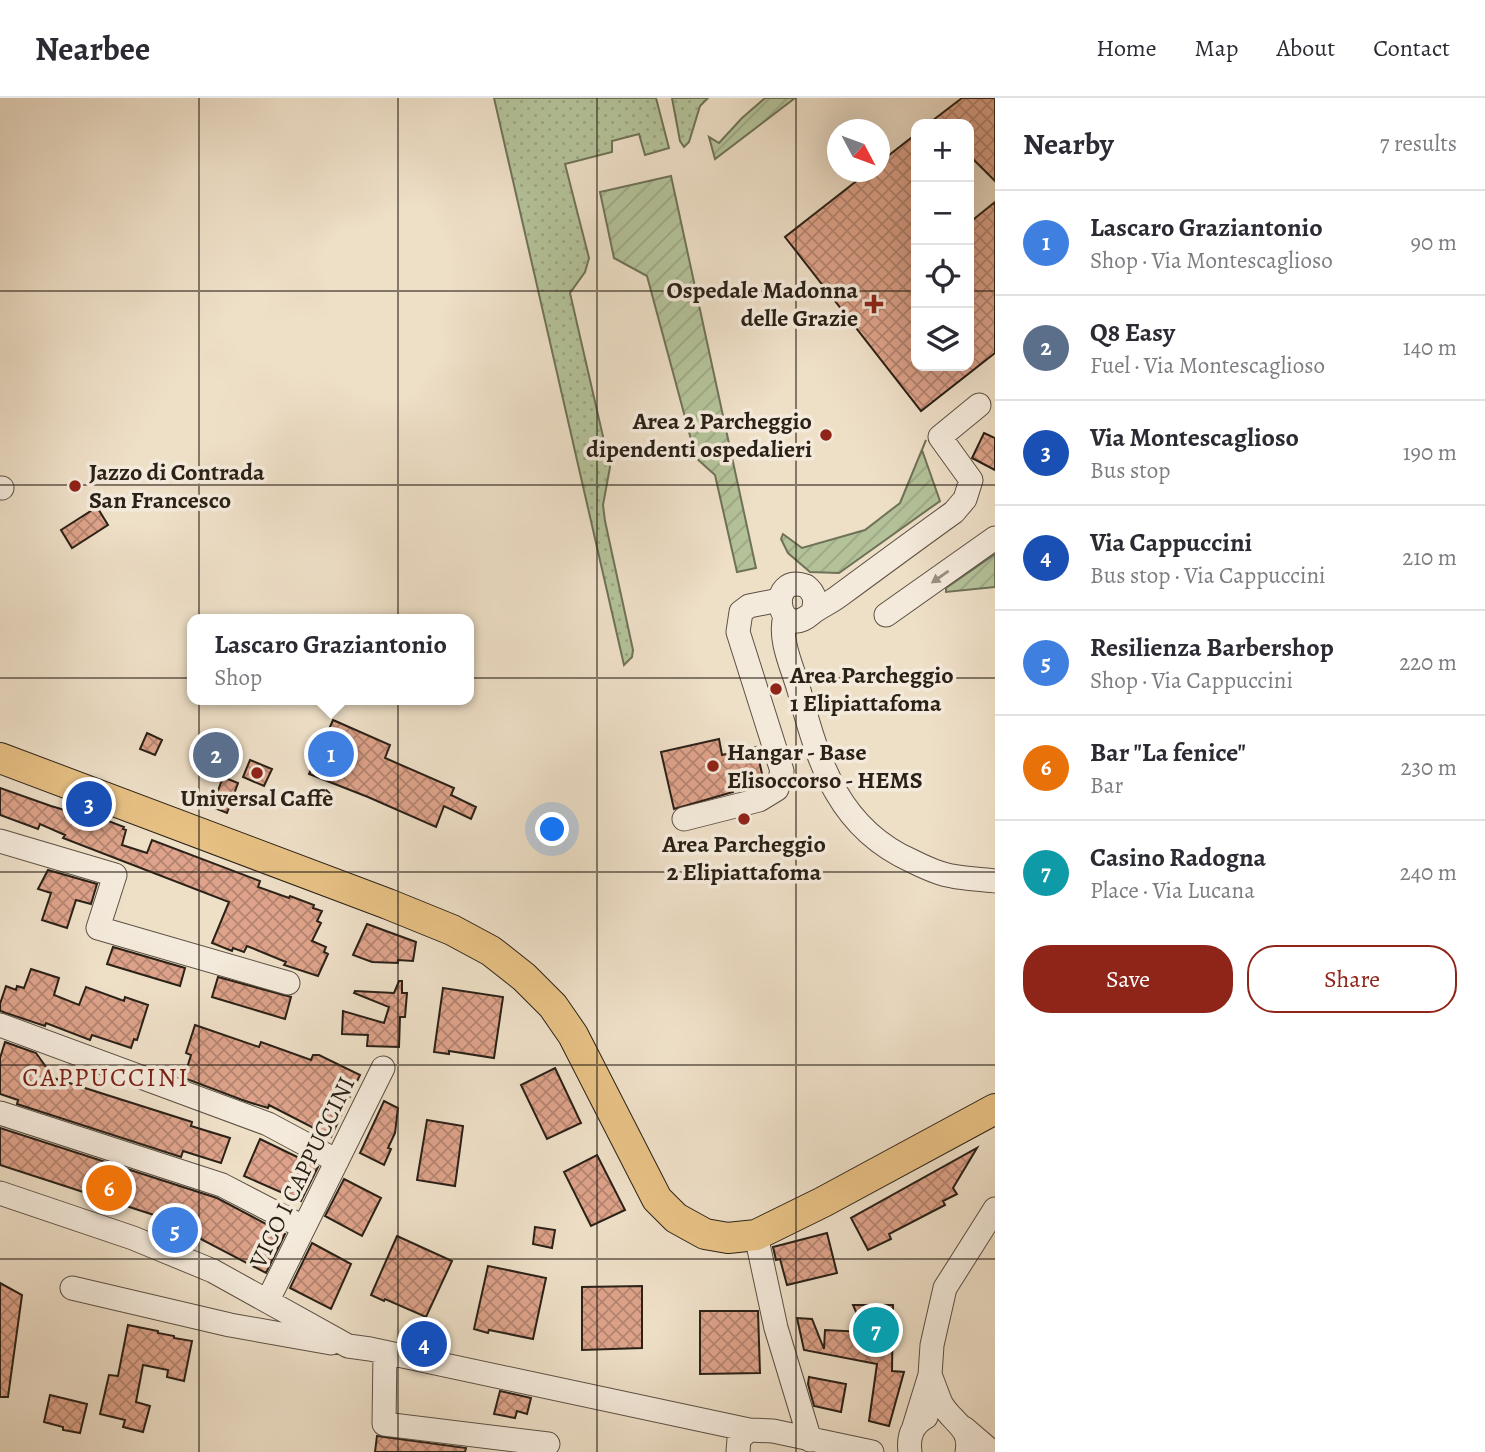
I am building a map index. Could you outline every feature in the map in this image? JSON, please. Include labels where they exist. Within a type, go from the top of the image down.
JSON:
[{"type":"main road","points":[[0,758],[388,904],[452,930],[491,951],[524,977],[553,1006],[573,1035],[657,1199],[676,1218],[705,1234],[728,1238],[756,1235],[823,1202],[995,1108]]},
{"type":"street","points":[[684,818],[760,800],[777,789],[782,771],[738,632],[741,612],[749,606],[795,608],[835,599],[954,512],[965,499],[971,480],[940,437],[979,405]]},
{"type":"street","points":[[886,615],[995,538]]},
{"type":"street","points":[[795,608],[783,636],[824,771],[841,802],[859,825],[889,851],[951,876],[995,881]]},
{"type":"street","points":[[0,841],[115,875],[98,929],[288,983]]},
{"type":"street","points":[[0,1025],[268,1124],[337,1161]]},
{"type":"street","name":"VICO I CAPPUCCINI","points":[[268,1300],[383,1068]]},
{"type":"street","points":[[0,1113],[222,1185],[303,1227]]},
{"type":"street","points":[[0,1193],[133,1238],[213,1271],[348,1346]]},
{"type":"street","points":[[910,1452],[910,1435],[930,1375],[932,1345],[946,1288],[995,1209]]},
{"type":"street","points":[[756,1235],[776,1328],[810,1440]]},
{"type":"street","points":[[72,1289],[230,1325],[385,1352],[749,1430],[773,1431],[872,1452]]},
{"type":"street","points":[[385,1352],[384,1424],[548,1444]]},
{"type":"street","points":[[930,1375],[942,1405],[992,1452]]},
{"type":"street","points":[[914,1427],[919,1421],[933,1414],[941,1414],[960,1423],[968,1442],[967,1452]]},
{"type":"street","points":[[738,1452],[739,1439],[749,1430]]},
{"type":"green space","points":[[494,98],[656,98],[669,148],[645,155],[639,134],[612,141],[612,152],[565,164],[589,258],[585,272],[570,293],[610,467],[603,505],[605,521],[633,650],[632,657],[624,665]]},
{"type":"green space","points":[[672,98],[708,98],[700,106],[689,142],[684,147],[680,141]]},
{"type":"green space","points":[[765,98],[795,98],[715,159],[709,137],[719,143]]},
{"type":"green space","points":[[671,176],[756,568],[737,572],[715,475],[696,458],[647,276],[614,258],[600,192]]},
{"type":"green space","points":[[926,440],[922,450],[940,501],[839,573],[810,572],[788,553],[781,539],[783,534],[802,548],[865,530],[900,503]]},
{"type":"green space","points":[[995,554],[995,587],[946,592],[946,588]]},
{"type":"building","points":[[962,98],[995,98],[995,181],[974,160],[974,119],[935,119]]},
{"type":"building","name":"Ospedale Madonna delle Grazie","points":[[911,138],[911,371],[972,371],[921,411],[785,237],[855,182],[890,182],[890,154]]},
{"type":"building","name":"Ospedale Madonna delle Grazie","points":[[995,202],[995,353],[974,369],[974,219]]},
{"type":"building","points":[[984,433],[995,438],[995,470],[972,458]]},
{"type":"building","points":[[97,507],[108,525],[72,548],[61,530]]},
{"type":"building","points":[[333,720],[390,745],[385,758],[454,788],[451,795],[476,807],[471,819],[444,806],[436,827],[309,774]]},
{"type":"building","points":[[147,733],[162,740],[155,755],[140,749]]},
{"type":"building","name":"Hangar - Base Elisoccorso - HEMS","points":[[719,739],[722,755],[756,747],[763,778],[732,785],[733,792],[674,809],[661,752]]},
{"type":"building","name":"Universal Caffè","points":[[250,760],[272,769],[264,786],[243,777]]},
{"type":"building","points":[[223,777],[238,783],[227,813],[212,807]]},
{"type":"building","points":[[0,788],[78,814],[80,810],[124,827],[126,830],[122,845],[147,853],[152,840],[260,881],[258,887],[314,905],[313,908],[322,911],[317,921],[321,923],[312,941],[326,947],[324,952],[328,954],[318,976],[284,965],[286,962],[247,946],[244,952],[233,948],[232,951],[212,943],[229,902],[63,838],[65,835],[40,824],[38,829],[0,815]]},
{"type":"building","points":[[48,870],[97,884],[91,904],[76,900],[67,928],[42,920],[51,893],[38,889]]},
{"type":"building","points":[[367,924],[416,942],[413,961],[372,962],[353,955]]},
{"type":"building","points":[[113,947],[185,968],[180,986],[107,964]]},
{"type":"building","points":[[31,969],[59,978],[54,995],[79,1005],[86,987],[124,1001],[125,997],[148,1005],[137,1040],[134,1039],[131,1048],[92,1035],[90,1040],[46,1023],[45,1026],[0,1011],[6,986],[16,990],[17,986],[24,988]]},
{"type":"building","points":[[218,977],[291,997],[285,1019],[212,997]]},
{"type":"building","points":[[399,981],[402,981],[402,993],[407,993],[405,1017],[400,1017],[399,1047],[367,1046],[368,1035],[342,1034],[343,1011],[384,1023],[389,1007],[354,993],[355,991],[394,993]]},
{"type":"building","points":[[443,988],[503,997],[494,1058],[449,1051],[449,1054],[434,1052]]},
{"type":"building","points":[[195,1025],[259,1047],[261,1042],[311,1060],[313,1055],[319,1055],[360,1075],[331,1137],[269,1105],[268,1108],[245,1101],[184,1078],[191,1055],[186,1053]]},
{"type":"building","points":[[5,1042],[36,1053],[46,1067],[44,1075],[192,1122],[191,1126],[230,1138],[221,1163],[183,1151],[181,1157],[17,1104],[18,1100],[0,1094],[0,1058]]},
{"type":"building","points":[[555,1068],[581,1123],[547,1139],[521,1085]]},
{"type":"building","points":[[384,1101],[398,1108],[395,1133],[384,1165],[360,1153]]},
{"type":"building","points":[[427,1120],[463,1126],[455,1186],[417,1180]]},
{"type":"building","points":[[0,1128],[217,1198],[285,1234],[266,1273],[157,1216],[0,1165]]},
{"type":"building","points":[[260,1139],[318,1167],[301,1201],[244,1176]]},
{"type":"building","points":[[977,1148],[953,1188],[957,1194],[943,1201],[945,1205],[889,1234],[891,1239],[868,1250],[851,1218]]},
{"type":"building","points":[[597,1155],[625,1210],[591,1226],[564,1172]]},
{"type":"building","points":[[344,1179],[381,1198],[362,1236],[325,1216]]},
{"type":"building","points":[[535,1227],[555,1230],[552,1248],[533,1244]]},
{"type":"building","points":[[827,1233],[837,1273],[787,1285],[780,1259],[776,1260],[773,1247]]},
{"type":"building","points":[[397,1236],[452,1261],[426,1317],[371,1295]]},
{"type":"building","points":[[312,1243],[351,1264],[331,1309],[290,1288]]},
{"type":"building","points":[[488,1266],[546,1278],[533,1339],[474,1329]]},
{"type":"building","points":[[0,1283],[22,1295],[8,1397],[0,1397]]},
{"type":"building","points":[[642,1286],[642,1348],[582,1350],[582,1287]]},
{"type":"building","points":[[853,1305],[893,1305],[892,1371],[904,1372],[889,1426],[869,1421],[877,1364],[804,1350],[797,1318],[812,1319],[824,1349],[825,1330],[865,1332]]},
{"type":"building","points":[[700,1311],[758,1311],[760,1373],[700,1374]]},
{"type":"building","points":[[128,1325],[192,1341],[184,1381],[167,1377],[168,1370],[143,1365],[136,1402],[150,1406],[143,1432],[123,1427],[125,1420],[100,1414],[109,1375],[118,1376]]},
{"type":"building","points":[[809,1377],[846,1384],[841,1412],[814,1406],[808,1384]]},
{"type":"building","points":[[500,1391],[531,1398],[527,1414],[517,1411],[515,1418],[494,1414]]},
{"type":"building","points":[[50,1395],[87,1404],[80,1433],[44,1422]]},
{"type":"building","points":[[377,1436],[466,1448],[465,1452],[375,1452]]},
{"type":"place","name":"Ospedale Madonna delle Grazie","points":[[874,304]]},
{"type":"place","name":"Area 2 Parcheggio dipendenti ospedalieri","points":[[826,435]]},
{"type":"place","name":"Jazzo di Contrada San Francesco","points":[[75,486]]},
{"type":"place","name":"Area Parcheggio 1 Elipiattafoma","points":[[776,689]]},
{"type":"place","name":"Lascaro Graziantonio","points":[[331,754]]},
{"type":"place","name":"Q8 Easy","points":[[216,755]]},
{"type":"place","name":"Hangar - Base Elisoccorso - HEMS","points":[[713,766]]},
{"type":"place","name":"Universal Caffè","points":[[257,773]]},
{"type":"place","name":"Via Montescaglioso","points":[[89,804]]},
{"type":"place","name":"Area Parcheggio 2 Elipiattafoma","points":[[744,819]]},
{"type":"place","name":"Bar \"La fenice\"","points":[[109,1188]]},
{"type":"place","name":"Resilienza Barbershop","points":[[175,1230]]},
{"type":"place","name":"Casino Radogna","points":[[876,1330]]},
{"type":"place","name":"Via Cappuccini","points":[[424,1344]]},
{"type":"district","name":"CAPPUCCINI","points":[[106,1077]]}]
